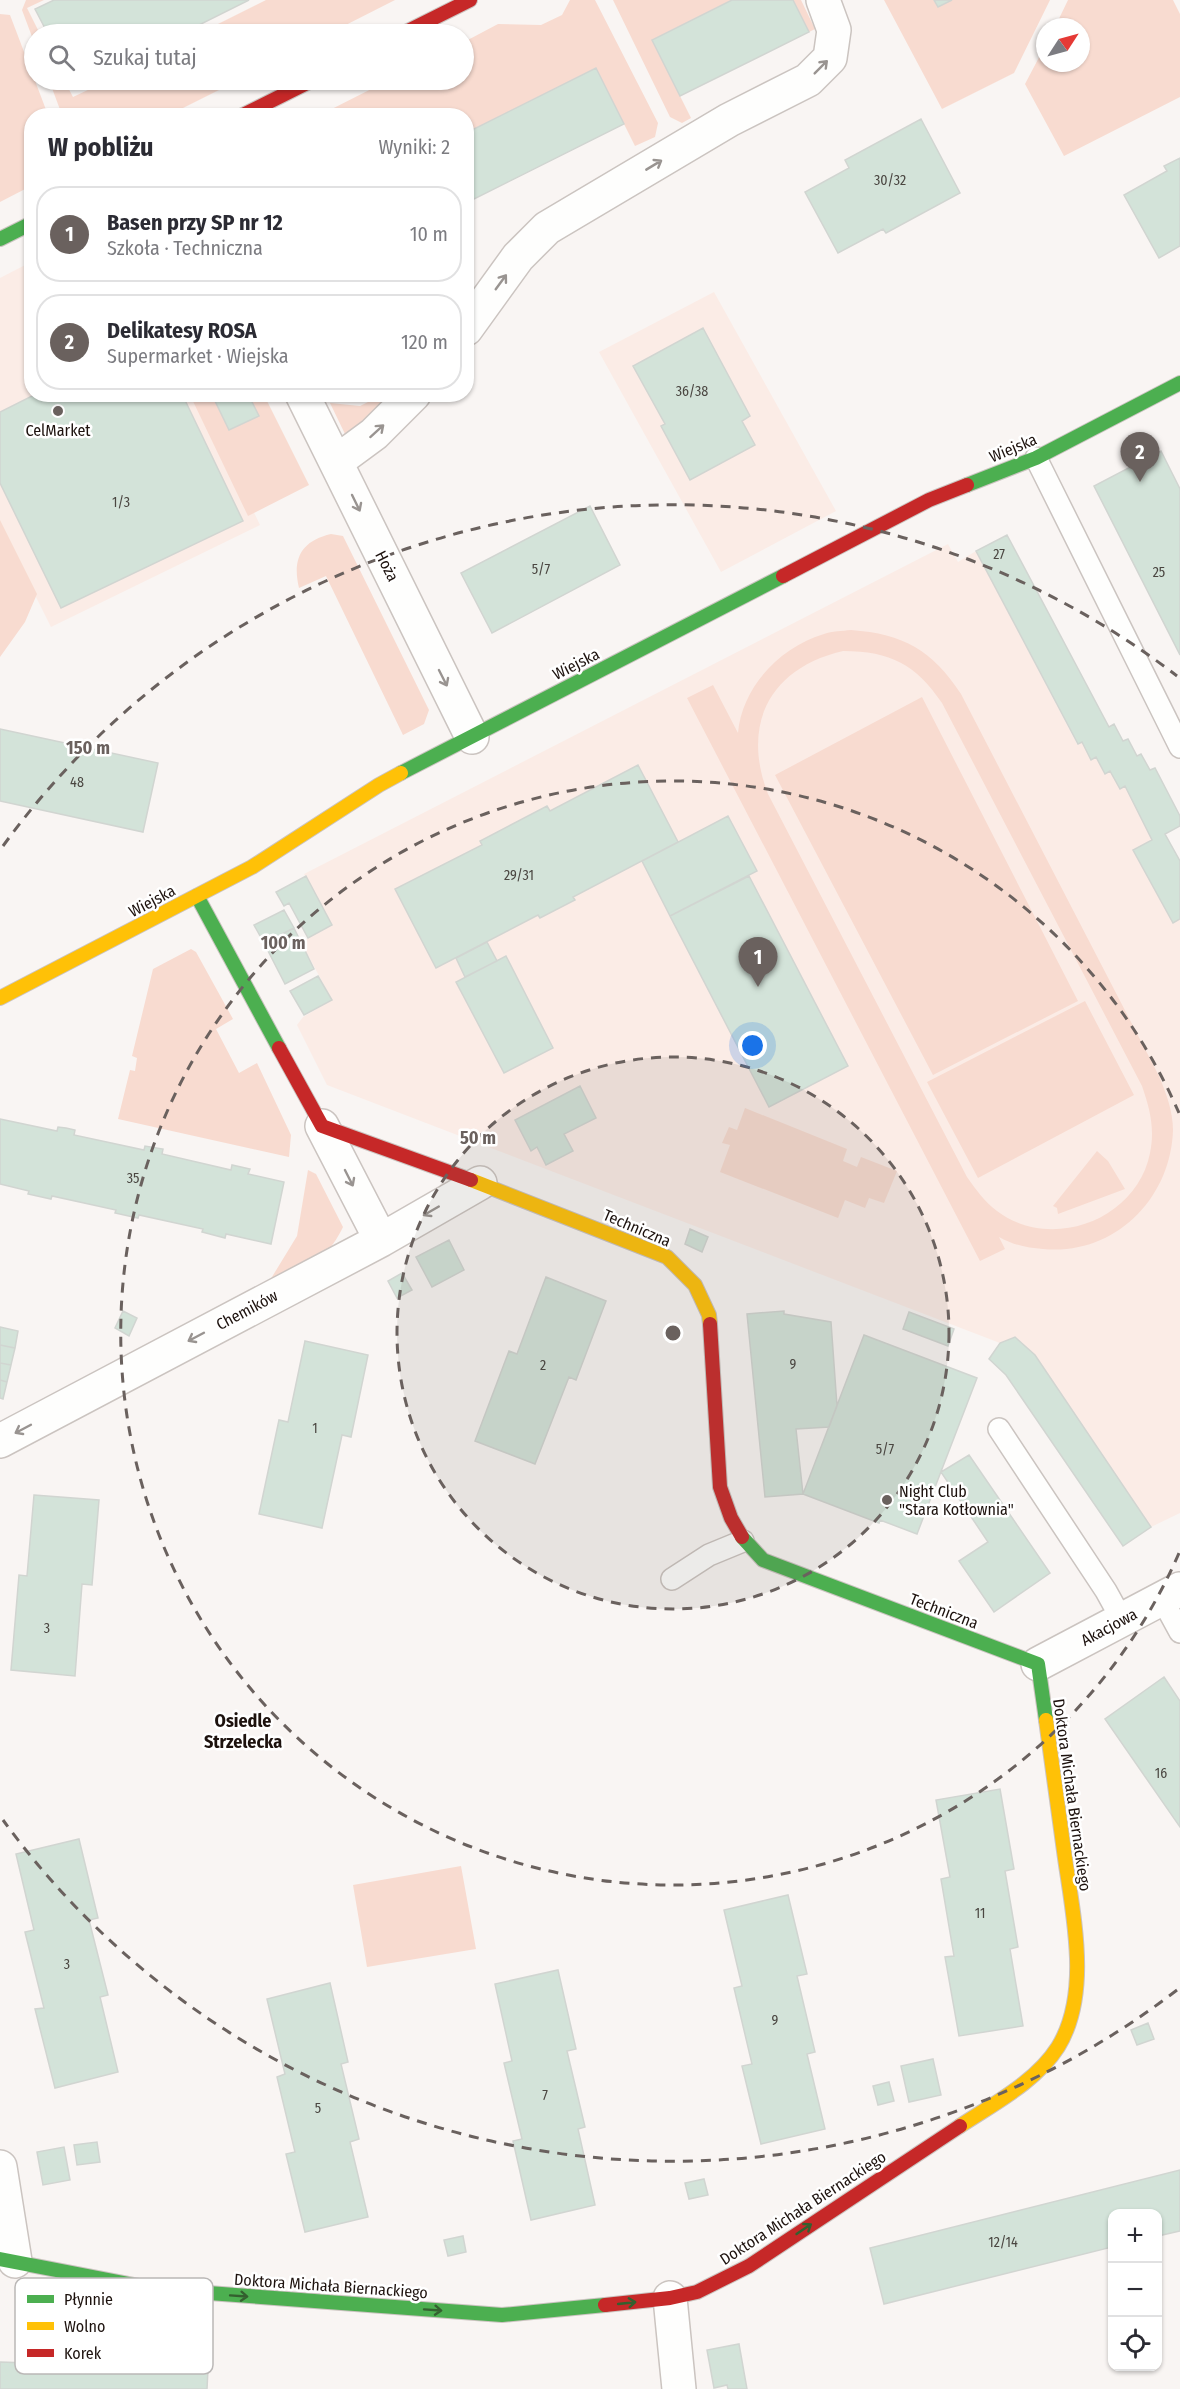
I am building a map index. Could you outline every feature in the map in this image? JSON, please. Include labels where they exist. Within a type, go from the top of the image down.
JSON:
[{"type":"street","points":[[422,24],[470,0]]},
{"type":"street","points":[[474,318],[518,257],[547,228],[729,120],[808,80],[830,58],[834,30],[823,0]]},
{"type":"street","points":[[257,108],[293,90]]},
{"type":"street","points":[[0,239],[24,227]]},
{"type":"street","name":"Wiejska","points":[[0,998],[252,867],[379,785],[929,500],[1035,458],[1180,383]]},
{"type":"street","name":"Hoża","points":[[306,402],[472,737]]},
{"type":"street","points":[[336,462],[374,434],[406,402]]},
{"type":"street","points":[[197,896],[381,1240]]},
{"type":"street","name":"Techniczna","points":[[322,1126],[480,1183],[667,1257],[695,1284],[709,1315],[720,1487],[728,1514],[744,1541],[763,1560],[1038,1664]]},
{"type":"street","name":"Chemików","points":[[0,1441],[381,1240],[480,1183]]},
{"type":"street","name":"Akacjowa","points":[[1038,1664],[1171,1594]]},
{"type":"street","name":"Doktora Michała Biernackiego","points":[[213,2293],[502,2315],[670,2298],[697,2292],[749,2266],[1016,2089],[1040,2069],[1063,2039],[1074,1995],[1078,1956],[1038,1664]]},
{"type":"street","points":[[0,2167],[8,2260]]},
{"type":"street","name":"Doktora Michała Biernackiego","points":[[8,2260],[99,2278]]},
{"type":"street","points":[[670,2298],[679,2389]]},
{"type":"lane","points":[[1035,458],[1180,747]]},
{"type":"lane","points":[[999,1429],[1106,1591],[1122,1620]]},
{"type":"lane","points":[[672,1579],[710,1555],[744,1541]]},
{"type":"lane","points":[[1171,1594],[1180,1632]]},
{"type":"shaded area","points":[[26,0],[44,0],[27,8],[35,24],[27,24],[22,10]]},
{"type":"shaded area","points":[[266,0],[395,0],[348,24],[218,24]]},
{"type":"shaded area","points":[[570,0],[595,0],[658,123],[655,137],[635,146],[596,68],[474,129],[474,108],[334,108],[369,90],[474,90],[474,37],[498,24],[541,25],[562,15]]},
{"type":"shaded area","points":[[613,0],[732,0],[652,40],[691,118],[682,123],[670,117]]},
{"type":"shaded area","points":[[793,0],[801,0],[815,29],[809,32]]},
{"type":"shaded area","points":[[884,0],[934,0],[938,7],[952,0],[1050,0],[1041,18],[1036,18],[1036,28],[1014,73],[942,109]]},
{"type":"shaded area","points":[[1068,0],[1173,0],[1180,14],[1180,97],[1064,156],[1025,84],[1036,63],[1036,72],[1090,72],[1090,18],[1059,18]]},
{"type":"shaded area","points":[[0,14],[10,15],[24,52],[24,90],[38,90],[45,108],[24,108],[24,190],[0,202]]},
{"type":"shaded area","points":[[53,90],[69,90],[73,97],[88,90],[219,90],[183,108],[59,108]]},
{"type":"shaded area","points":[[24,266],[24,402],[200,402],[260,525],[51,627],[0,525],[0,278]]},
{"type":"shaded area","points":[[714,292],[836,511],[721,572],[599,352]]},
{"type":"shaded area","points":[[193,402],[268,402],[309,485],[248,516]]},
{"type":"shaded area","points":[[368,402],[393,402],[355,435],[345,434],[330,403],[360,406]]},
{"type":"shaded area","points":[[0,520],[37,594],[25,622],[0,657]]},
{"type":"shaded area","points":[[331,534],[343,536],[429,710],[424,724],[403,735],[326,576],[299,588],[297,568],[301,553],[312,541]]},
{"type":"shaded area","points":[[948,544],[958,562],[976,551],[1077,744],[1082,742],[1091,760],[1096,757],[1105,774],[1110,771],[1120,788],[1125,786],[1152,840],[1133,850],[1173,923],[1180,919],[1180,1513],[1151,1527],[1035,1355],[1016,1337],[1000,1343],[327,1085],[297,1025],[303,1017],[332,1000],[301,942],[332,925],[304,874]]},
{"type":"shaded area","points":[[851,630],[886,636],[915,647],[939,666],[961,694],[1162,1082],[1173,1130],[1170,1155],[1162,1179],[1150,1200],[1134,1218],[1115,1233],[1093,1243],[1069,1249],[1043,1249],[1021,1246],[999,1237],[1005,1249],[980,1261],[687,698],[713,685],[738,733],[741,716],[755,685],[779,659],[808,640],[827,633]],"holes":[[[843,651],[889,657],[901,663],[922,679],[942,703],[1142,1086],[1152,1127],[1150,1153],[1142,1176],[1128,1196],[1110,1212],[1089,1222],[1066,1228],[1042,1229],[1019,1223],[997,1211],[974,1187],[768,794],[760,768],[758,745],[761,722],[768,703],[780,685],[797,671],[818,659]]]},
{"type":"shaded area","points":[[922,697],[1078,1001],[933,1075],[775,775]]},
{"type":"shaded area","points":[[191,949],[196,952],[233,1019],[216,1029],[239,1073],[257,1063],[291,1135],[289,1157],[118,1119],[130,1070],[135,1071],[137,1058],[132,1056],[153,969]]},
{"type":"shaded area","points":[[1085,1001],[1134,1095],[978,1178],[927,1082]]},
{"type":"shaded area","points":[[745,1108],[847,1149],[843,1161],[857,1167],[861,1157],[897,1171],[884,1203],[869,1198],[865,1208],[845,1200],[838,1218],[720,1172],[730,1145],[722,1143],[729,1127],[737,1130]]},
{"type":"shaded area","points":[[1097,1151],[1108,1161],[1125,1189],[1058,1214],[1057,1208],[1053,1206]]},
{"type":"shaded area","points":[[308,1170],[316,1174],[343,1227],[328,1251],[319,1259],[300,1272],[264,1290],[297,1236]]},
{"type":"shaded area","points":[[461,1866],[476,1949],[367,1967],[353,1885]]},
{"type":"building","points":[[54,0],[249,0],[201,24],[43,24],[35,9]]},
{"type":"building","points":[[732,0],[793,0],[809,32],[680,96],[652,40]]},
{"type":"building","points":[[934,0],[952,0],[938,7]]},
{"type":"building","points":[[596,68],[624,124],[474,199],[474,129]]},
{"type":"building","points":[[921,119],[960,193],[886,233],[883,229],[838,253],[805,192],[849,168],[845,160]]},
{"type":"building","points":[[1180,158],[1180,246],[1159,258],[1124,195],[1167,171],[1164,166]]},
{"type":"building","points":[[703,328],[750,416],[742,421],[755,445],[690,480],[661,426],[665,424],[633,366]]},
{"type":"building","points":[[24,400],[24,402],[186,402],[243,521],[61,608],[0,483],[0,412]]},
{"type":"building","points":[[215,402],[252,402],[259,416],[229,430]]},
{"type":"building","points":[[1161,451],[1180,489],[1180,655],[1094,486]]},
{"type":"building","points":[[590,506],[620,565],[492,633],[461,573]]},
{"type":"building","points":[[1007,535],[1109,727],[1114,724],[1123,741],[1128,739],[1137,756],[1141,754],[1150,770],[1155,768],[1180,816],[1180,826],[1165,834],[1180,861],[1180,919],[1173,923],[1133,850],[1152,840],[1125,786],[1120,789],[1110,771],[1105,774],[1096,757],[1091,760],[1082,742],[1078,744],[976,551]]},
{"type":"building","points":[[0,729],[158,763],[143,832],[0,801]]},
{"type":"building","points":[[638,765],[678,842],[573,897],[575,900],[540,918],[538,915],[436,968],[395,889],[482,845],[480,841],[547,806],[550,811]]},
{"type":"building","points":[[728,816],[757,871],[670,916],[642,861]]},
{"type":"building","points":[[306,876],[332,925],[308,938],[289,903],[284,906],[276,892]]},
{"type":"building","points":[[749,876],[848,1066],[769,1107],[670,916]]},
{"type":"building","points":[[284,910],[294,928],[264,943],[254,925]]},
{"type":"building","points":[[294,928],[314,969],[285,984],[264,943]]},
{"type":"building","points":[[487,942],[497,961],[465,977],[456,958]]},
{"type":"building","points":[[506,956],[553,1048],[504,1073],[456,982]]},
{"type":"building","points":[[318,976],[332,1000],[304,1015],[290,991]]},
{"type":"building","points":[[580,1086],[596,1118],[564,1134],[573,1151],[546,1165],[537,1147],[531,1151],[515,1120]]},
{"type":"building","points":[[0,1119],[57,1131],[58,1127],[66,1128],[75,1130],[74,1135],[144,1150],[145,1146],[163,1149],[162,1154],[231,1170],[232,1165],[250,1169],[248,1174],[284,1182],[271,1244],[226,1234],[225,1238],[202,1232],[203,1229],[139,1215],[138,1218],[115,1213],[116,1210],[52,1196],[51,1199],[28,1194],[29,1191],[0,1184]]},
{"type":"building","points":[[690,1229],[708,1237],[702,1252],[685,1244]]},
{"type":"building","points":[[449,1240],[464,1270],[432,1287],[416,1257]]},
{"type":"building","points":[[402,1273],[412,1290],[397,1298],[388,1281]]},
{"type":"building","points":[[546,1277],[606,1301],[576,1380],[569,1377],[535,1464],[475,1441],[509,1351],[517,1354]]},
{"type":"building","points":[[123,1311],[137,1318],[129,1336],[115,1328]]},
{"type":"building","points":[[784,1311],[784,1314],[831,1322],[837,1406],[829,1427],[796,1429],[803,1494],[765,1497],[747,1314]]},
{"type":"building","points":[[909,1312],[954,1329],[948,1346],[903,1329]]},
{"type":"building","points":[[0,1327],[18,1331],[15,1348],[0,1345]]},
{"type":"building","points":[[864,1335],[977,1378],[917,1534],[880,1520],[879,1523],[803,1494]]},
{"type":"building","points":[[1015,1337],[1035,1355],[1151,1527],[1123,1546],[1006,1375],[989,1359],[1000,1343]]},
{"type":"building","points":[[305,1341],[368,1355],[351,1437],[342,1435],[322,1528],[259,1514],[279,1420],[288,1422]]},
{"type":"building","points":[[0,1345],[15,1348],[11,1365],[0,1363]]},
{"type":"building","points":[[0,1363],[11,1365],[7,1382],[0,1380]]},
{"type":"building","points":[[0,1380],[7,1382],[3,1399],[0,1398]]},
{"type":"building","points":[[969,1455],[1050,1573],[994,1612],[959,1561],[988,1542],[941,1472]]},
{"type":"building","points":[[34,1495],[99,1500],[92,1585],[82,1584],[75,1676],[11,1670],[19,1575],[27,1576]]},
{"type":"building","points":[[1164,1677],[1180,1701],[1180,1827],[1105,1719]]},
{"type":"building","points":[[1000,1789],[1014,1869],[1005,1871],[1018,1947],[1010,1949],[1023,2026],[959,2036],[945,1957],[954,1956],[941,1879],[950,1877],[936,1800]]},
{"type":"building","points":[[79,1839],[98,1918],[89,1920],[108,1995],[100,1997],[118,2072],[55,2088],[35,2009],[44,2008],[25,1932],[34,1930],[16,1854]]},
{"type":"building","points":[[788,1895],[807,1974],[797,1976],[815,2052],[807,2054],[825,2129],[761,2144],[742,2066],[752,2064],[734,1988],[742,1986],[724,1910]]},
{"type":"building","points":[[558,1970],[576,2049],[567,2051],[585,2127],[578,2129],[595,2205],[531,2220],[513,2141],[522,2139],[504,2063],[512,2061],[495,1984]]},
{"type":"building","points":[[330,1983],[348,2062],[341,2064],[359,2139],[350,2142],[368,2217],[305,2232],[286,2154],[295,2152],[277,2077],[285,2074],[267,1999]]},
{"type":"building","points":[[1148,2023],[1154,2039],[1137,2045],[1131,2030]]},
{"type":"building","points":[[933,2059],[941,2095],[909,2102],[901,2066]]},
{"type":"building","points":[[889,2082],[894,2101],[878,2105],[873,2086]]},
{"type":"building","points":[[97,2142],[100,2162],[77,2165],[74,2145]]},
{"type":"building","points":[[64,2147],[70,2180],[43,2185],[37,2152]]},
{"type":"building","points":[[1180,2170],[1180,2231],[1162,2235],[1162,2209],[1108,2209],[1108,2248],[884,2304],[870,2248]]},
{"type":"building","points":[[704,2179],[708,2195],[689,2199],[685,2183]]},
{"type":"building","points":[[463,2236],[466,2252],[448,2256],[444,2240]]},
{"type":"building","points":[[739,2344],[747,2389],[728,2389],[727,2385],[714,2388],[707,2350]]},
{"type":"building","points":[[0,2362],[15,2363],[15,2374],[208,2374],[207,2389],[0,2389]]},
{"type":"traffic: fast","points":[[0,239],[24,227]]},
{"type":"traffic: fast","points":[[967,485],[1036,458],[1180,383]]},
{"type":"traffic: fast","points":[[401,773],[783,576]]},
{"type":"traffic: fast","points":[[197,896],[279,1048]]},
{"type":"traffic: fast","points":[[742,1537],[763,1560],[1038,1664],[1046,1720]]},
{"type":"traffic: fast","points":[[0,2259],[98,2278]]},
{"type":"traffic: fast","points":[[213,2293],[502,2315],[605,2305]]},
{"type":"traffic: slow","points":[[0,998],[252,867],[401,773]]},
{"type":"traffic: slow","points":[[471,1180],[667,1257],[695,1285],[709,1315],[710,1324]]},
{"type":"traffic: slow","points":[[960,2126],[1026,2082],[1049,2060],[1068,2025],[1074,2002],[1077,1977],[1075,1925],[1046,1720]]},
{"type":"traffic: jam","points":[[422,24],[470,0]]},
{"type":"traffic: jam","points":[[257,108],[293,90]]},
{"type":"traffic: jam","points":[[783,576],[929,500],[967,485]]},
{"type":"traffic: jam","points":[[279,1048],[322,1126],[471,1180]]},
{"type":"traffic: jam","points":[[710,1324],[720,1487],[731,1518],[742,1537]]},
{"type":"traffic: jam","points":[[605,2305],[670,2298],[697,2292],[749,2266],[960,2126]]},
{"type":"place","name":"CelMarket","points":[[58,411]]},
{"type":"place","name":"Delikatesy ROSA","points":[[1140,482]]},
{"type":"place","name":"Basen przy SP nr 12","points":[[758,987]]},
{"type":"place","name":"Night Club \"Stara Kotłownia\"","points":[[887,1500]]},
{"type":"district","name":"Osiedle Strzelecka","points":[[243,1731]]}]
